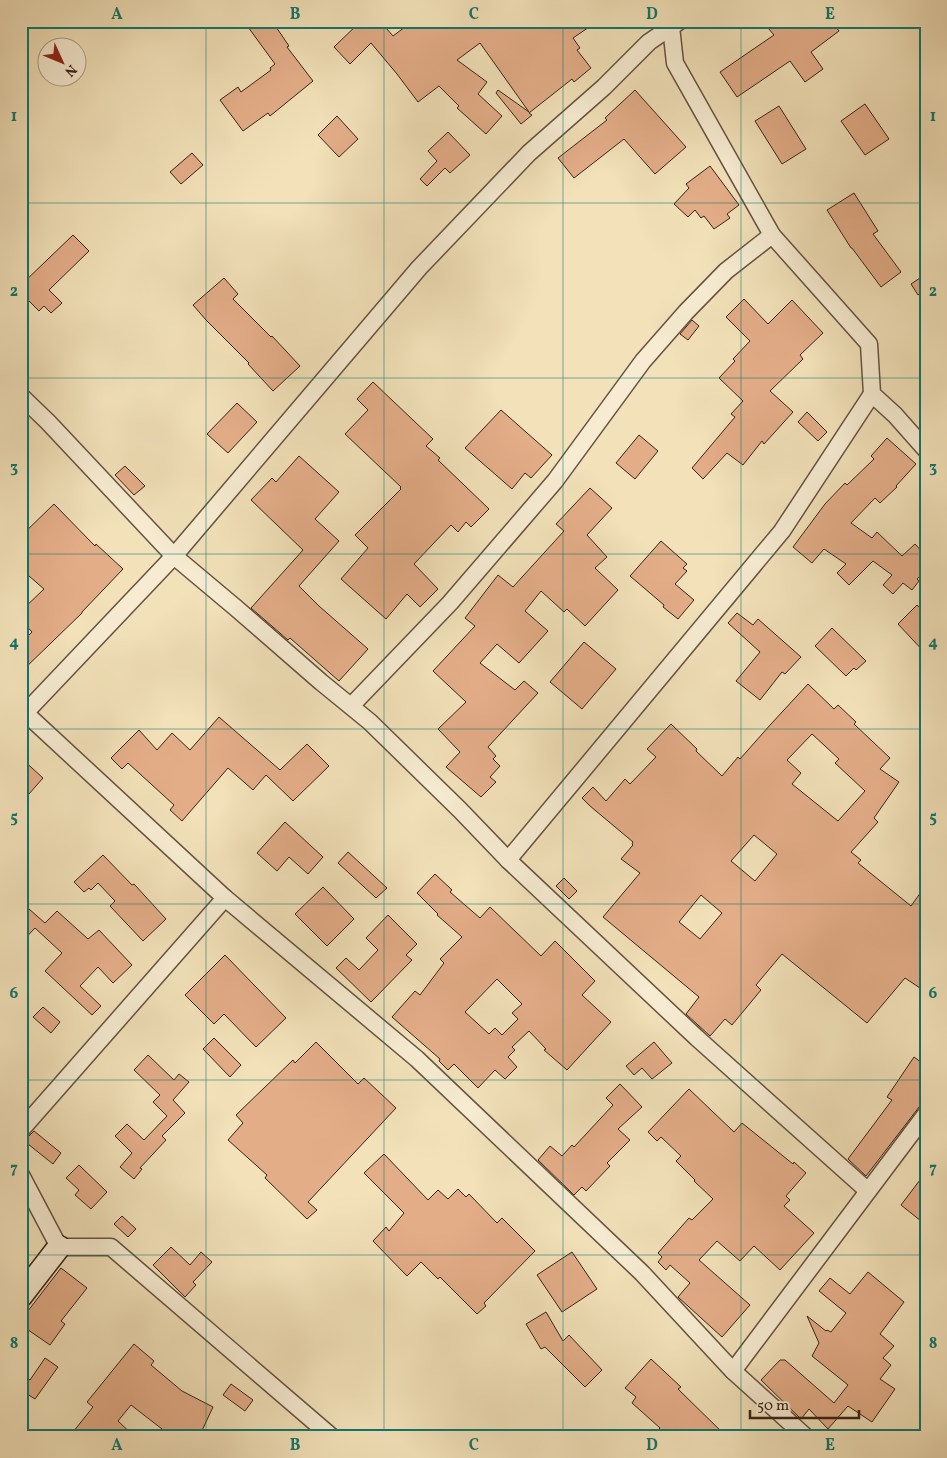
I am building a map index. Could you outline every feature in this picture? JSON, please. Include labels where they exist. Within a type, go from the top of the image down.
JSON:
[{"type":"street","points":[[508,860],[782,530],[872,394],[869,344],[772,235],[675,63],[676,24]]},
{"type":"street","points":[[676,24],[648,42],[604,87],[529,153],[419,268],[174,556],[23,711],[225,898],[417,1058],[642,1273],[733,1371],[806,1437]]},
{"type":"street","points":[[351,706],[450,603],[555,481],[643,361],[686,312],[726,271],[772,235]]},
{"type":"street","points":[[872,394],[895,415],[926,450]]},
{"type":"street","points":[[21,396],[48,422],[174,556],[370,722],[508,860],[697,1038],[868,1191]]},
{"type":"street","points":[[21,1130],[225,898]]},
{"type":"street","points":[[733,1371],[926,1114]]},
{"type":"street","points":[[21,1175],[59,1247]]},
{"type":"street","points":[[21,1296],[59,1247]]},
{"type":"street","points":[[59,1247],[111,1247],[289,1398],[332,1437]]},
{"type":"building","points":[[256,21],[272,21],[289,46],[287,47],[313,81],[270,116],[268,113],[243,131],[220,100],[238,87],[241,92],[271,70],[270,68],[275,64],[248,27]]},
{"type":"building","points":[[361,21],[380,21],[393,36],[413,21],[598,21],[573,38],[580,48],[577,50],[591,68],[574,82],[572,79],[529,113],[532,115],[521,124],[496,93],[498,90],[529,112],[480,43],[457,60],[487,82],[478,94],[502,116],[486,134],[457,108],[459,106],[439,86],[418,102],[371,43],[350,64],[334,47]]},
{"type":"building","points":[[762,21],[832,21],[839,31],[811,52],[823,69],[805,82],[790,61],[737,97],[720,72],[774,35]]},
{"type":"building","points":[[635,90],[686,147],[655,174],[624,139],[574,178],[558,158],[607,120],[605,118]]},
{"type":"building","points":[[865,104],[889,139],[865,155],[841,121]]},
{"type":"building","points":[[779,106],[806,149],[782,164],[755,121]]},
{"type":"building","points":[[337,116],[358,139],[339,157],[318,135]]},
{"type":"building","points":[[448,132],[470,155],[450,173],[445,168],[427,186],[420,179],[437,161],[428,151]]},
{"type":"building","points":[[192,153],[203,165],[181,184],[170,172]]},
{"type":"building","points":[[710,166],[739,205],[727,214],[730,218],[714,229],[704,216],[701,218],[695,210],[688,217],[674,204],[689,188],[686,184]]},
{"type":"building","points":[[854,193],[878,231],[873,234],[901,272],[881,287],[851,248],[827,210]]},
{"type":"building","points":[[73,235],[89,251],[49,290],[62,303],[51,313],[44,306],[39,311],[21,293],[21,285]]},
{"type":"building","points":[[926,274],[926,290],[918,295],[911,284]]},
{"type":"building","points":[[224,278],[238,294],[233,299],[300,366],[273,391],[193,305]]},
{"type":"building","points":[[744,299],[768,324],[792,300],[823,333],[800,355],[803,359],[770,391],[793,412],[764,444],[762,441],[743,465],[727,453],[703,479],[692,468],[735,417],[731,414],[743,401],[719,378],[750,341],[726,317]]},
{"type":"building","points":[[692,320],[699,326],[688,340],[680,334]]},
{"type":"building","points":[[373,382],[433,439],[426,446],[489,509],[471,527],[466,522],[458,532],[451,525],[414,564],[438,589],[420,607],[407,594],[386,619],[341,579],[368,548],[355,535],[401,489],[345,434],[368,410],[357,399]]},
{"type":"building","points":[[237,403],[257,422],[228,453],[207,434]]},
{"type":"building","points":[[501,410],[552,455],[531,478],[525,473],[512,489],[465,448]]},
{"type":"building","points":[[807,412],[827,432],[818,441],[798,422]]},
{"type":"building","points":[[639,435],[658,451],[635,479],[616,463]]},
{"type":"building","points":[[887,438],[916,464],[897,487],[880,503],[875,498],[851,523],[872,538],[877,532],[902,556],[915,544],[926,556],[926,571],[917,579],[919,581],[912,590],[903,583],[893,594],[883,585],[892,575],[873,561],[849,585],[837,573],[846,564],[824,549],[812,563],[793,547],[825,504],[845,483],[847,485],[874,459],[871,456]]},
{"type":"building","points":[[299,456],[339,492],[315,519],[339,541],[299,586],[368,649],[339,681],[290,638],[288,640],[251,608],[303,550],[251,500],[272,478],[276,482]]},
{"type":"building","points":[[125,466],[145,486],[134,495],[115,475]]},
{"type":"building","points":[[590,488],[612,508],[587,535],[607,557],[595,568],[618,590],[585,626],[567,609],[564,612],[541,591],[525,611],[548,631],[519,663],[497,644],[480,663],[515,690],[524,681],[538,693],[488,747],[496,756],[493,759],[500,766],[490,777],[496,782],[481,797],[446,767],[460,752],[438,729],[466,702],[433,671],[475,626],[465,618],[498,575],[513,587],[564,531],[556,524]]},
{"type":"building","points":[[54,504],[95,546],[96,544],[123,569],[82,613],[21,672],[21,643],[32,632],[21,620],[21,611],[44,589],[21,569],[21,536]]},
{"type":"building","points":[[661,541],[687,564],[683,568],[687,571],[675,584],[694,600],[678,619],[630,576]]},
{"type":"building","points":[[917,605],[926,614],[926,654],[898,624]]},
{"type":"building","points":[[737,613],[753,625],[758,619],[801,657],[785,674],[782,672],[760,700],[736,681],[760,652],[728,623]]},
{"type":"building","points":[[832,628],[866,661],[856,670],[854,668],[846,676],[815,646]]},
{"type":"building","points":[[584,642],[616,669],[582,709],[550,682]]},
{"type":"building","points":[[808,684],[834,709],[838,705],[856,722],[854,724],[890,758],[880,769],[899,782],[874,818],[878,822],[851,852],[861,860],[858,863],[911,906],[926,885],[926,992],[905,978],[867,1023],[782,954],[756,985],[761,990],[732,1025],[725,1019],[710,1036],[686,1014],[699,997],[603,917],[640,873],[621,859],[633,845],[633,842],[582,798],[593,787],[606,801],[625,779],[630,784],[656,757],[647,749],[671,724],[722,776]],"holes":[[[812,734],[839,759],[835,763],[865,791],[838,821],[792,784],[801,773],[787,760]],[[754,835],[777,854],[755,881],[731,861]],[[701,895],[722,913],[700,939],[679,922]]]},
{"type":"building","points":[[219,717],[280,770],[307,744],[329,766],[293,801],[266,775],[253,790],[228,768],[182,821],[170,810],[174,805],[128,763],[122,769],[111,758],[139,730],[157,750],[172,733],[190,750]]},
{"type":"building","points":[[21,758],[43,778],[21,803]]},
{"type":"building","points":[[285,822],[323,857],[308,874],[289,857],[277,871],[257,853]]},
{"type":"building","points":[[348,852],[387,888],[376,898],[338,863]]},
{"type":"building","points":[[103,855],[132,885],[134,884],[166,919],[143,941],[110,906],[115,901],[98,883],[91,890],[89,888],[84,892],[74,882]]},
{"type":"building","points":[[435,874],[452,890],[450,892],[480,918],[490,907],[541,956],[555,941],[595,981],[582,995],[611,1022],[567,1070],[544,1050],[546,1049],[529,1031],[512,1047],[515,1050],[508,1057],[517,1067],[505,1079],[495,1070],[478,1088],[454,1064],[448,1070],[439,1061],[440,1059],[392,1017],[415,991],[420,995],[444,963],[440,959],[462,937],[437,915],[417,893]],"holes":[[[497,979],[522,1004],[512,1013],[518,1019],[502,1035],[495,1028],[489,1034],[465,1012]]]},
{"type":"building","points":[[564,878],[577,891],[569,899],[556,886]]},
{"type":"building","points":[[323,887],[354,919],[327,946],[295,914]]},
{"type":"building","points":[[21,902],[45,923],[57,911],[88,939],[99,930],[132,965],[113,983],[98,967],[80,986],[101,1006],[92,1015],[45,971],[62,953],[35,928],[21,943]]},
{"type":"building","points":[[388,915],[417,944],[406,955],[412,960],[371,1002],[336,968],[346,958],[359,970],[378,950],[366,938]]},
{"type":"building","points":[[225,955],[286,1018],[256,1047],[224,1014],[214,1024],[185,995]]},
{"type":"building","points":[[43,1007],[60,1022],[51,1033],[33,1017]]},
{"type":"building","points":[[214,1038],[241,1065],[230,1077],[203,1049]]},
{"type":"building","points":[[316,1042],[358,1084],[364,1078],[396,1108],[308,1202],[317,1210],[307,1219],[265,1178],[267,1175],[228,1140],[243,1123],[236,1115],[293,1060],[295,1063]]},
{"type":"building","points":[[654,1042],[672,1063],[652,1079],[642,1068],[634,1075],[626,1066]]},
{"type":"building","points":[[148,1055],[174,1080],[179,1074],[189,1082],[173,1100],[185,1113],[162,1136],[166,1140],[140,1168],[142,1169],[134,1179],[120,1167],[132,1153],[115,1136],[127,1124],[144,1140],[167,1116],[153,1102],[160,1095],[134,1070]]},
{"type":"building","points":[[914,1057],[926,1066],[926,1098],[866,1176],[848,1159],[892,1100],[887,1097]]},
{"type":"building","points":[[620,1084],[642,1107],[618,1129],[630,1140],[607,1163],[610,1166],[586,1191],[582,1187],[574,1195],[538,1160],[550,1146],[562,1156],[572,1145],[574,1147],[613,1105],[606,1098]]},
{"type":"building","points":[[689,1089],[734,1132],[742,1123],[806,1173],[786,1196],[790,1200],[784,1206],[814,1233],[780,1270],[754,1246],[740,1261],[717,1241],[699,1260],[750,1305],[722,1337],[678,1297],[690,1283],[670,1265],[666,1270],[658,1262],[662,1257],[658,1253],[689,1218],[692,1220],[713,1199],[676,1161],[681,1156],[661,1137],[657,1141],[648,1132]]},
{"type":"building","points":[[34,1131],[61,1153],[53,1164],[23,1140]]},
{"type":"building","points":[[384,1154],[428,1200],[438,1190],[448,1199],[458,1189],[466,1197],[469,1194],[497,1223],[502,1218],[535,1251],[484,1303],[486,1306],[477,1314],[440,1277],[438,1279],[421,1262],[407,1276],[373,1241],[386,1227],[389,1231],[404,1213],[364,1173]]},
{"type":"building","points":[[79,1165],[107,1192],[91,1209],[75,1195],[79,1190],[66,1178]]},
{"type":"building","points":[[926,1172],[926,1225],[901,1205]]},
{"type":"building","points":[[122,1216],[136,1229],[128,1237],[114,1224]]},
{"type":"building","points":[[171,1247],[190,1265],[201,1252],[212,1262],[193,1282],[196,1285],[185,1297],[153,1265]]},
{"type":"building","points":[[572,1252],[597,1289],[562,1312],[537,1275]]},
{"type":"building","points":[[61,1268],[87,1288],[61,1321],[65,1324],[50,1345],[21,1325],[21,1320]]},
{"type":"building","points":[[868,1272],[904,1302],[880,1334],[894,1346],[883,1358],[891,1365],[880,1379],[895,1389],[872,1422],[848,1406],[828,1429],[809,1409],[801,1419],[761,1380],[780,1360],[785,1360],[834,1403],[848,1385],[812,1356],[819,1343],[807,1316],[826,1331],[831,1332],[846,1313],[819,1291],[830,1278],[850,1294]]},
{"type":"building","points":[[546,1312],[563,1341],[569,1335],[602,1370],[585,1387],[545,1347],[541,1349],[526,1324]]},
{"type":"building","points":[[134,1344],[154,1361],[151,1365],[182,1391],[213,1407],[199,1437],[159,1437],[162,1429],[131,1405],[118,1421],[135,1437],[69,1437],[93,1407],[87,1402]]},
{"type":"building","points":[[45,1358],[58,1367],[35,1399],[21,1390],[21,1374],[30,1380]]},
{"type":"building","points":[[651,1359],[681,1387],[678,1389],[727,1437],[651,1437],[660,1428],[632,1403],[636,1397],[625,1388]]},
{"type":"building","points":[[231,1384],[253,1400],[245,1411],[223,1395]]}]
